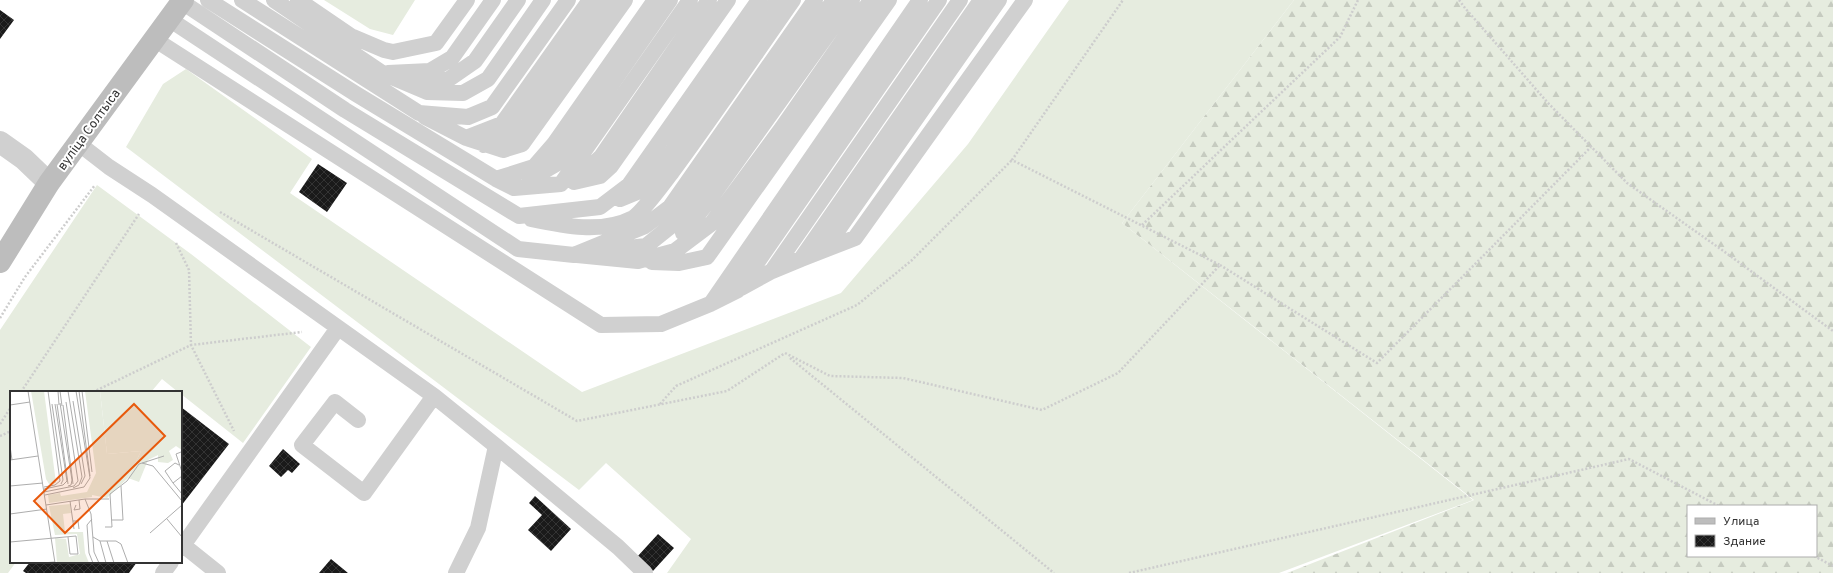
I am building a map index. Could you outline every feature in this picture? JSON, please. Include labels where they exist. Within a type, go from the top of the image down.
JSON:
[{"type":"main road","name":"вуліца Солтыса","points":[[0,262],[49,183],[182,1]]},
{"type":"street","points":[[0,142],[24,159],[49,183]]},
{"type":"lane","points":[[208,0],[356,94],[496,179],[514,188],[567,183],[600,176],[612,166],[728,0]]},
{"type":"lane","points":[[242,0],[419,114],[466,138],[503,150],[522,144],[625,0]]},
{"type":"lane","points":[[274,0],[382,73],[427,92],[463,93],[488,79],[543,0]]},
{"type":"lane","points":[[298,0],[351,36],[393,52],[436,43],[467,0]]},
{"type":"lane","points":[[382,73],[430,71],[452,58],[493,0]]},
{"type":"lane","points":[[414,86],[449,79],[475,61],[518,0]]},
{"type":"lane","points":[[419,114],[468,118],[492,107],[568,0]]},
{"type":"lane","points":[[466,138],[502,124],[590,0]]},
{"type":"lane","points":[[484,145],[511,136],[607,0]]},
{"type":"lane","points":[[496,179],[534,167],[549,150],[655,0]]},
{"type":"lane","points":[[514,188],[556,164],[670,0]]},
{"type":"lane","points":[[567,183],[690,0]]},
{"type":"lane","points":[[567,183],[601,157],[709,0]]},
{"type":"lane","points":[[600,206],[629,184],[759,0]]},
{"type":"lane","points":[[519,216],[600,206],[638,192],[671,153],[777,0]]},
{"type":"lane","points":[[182,1],[345,110],[519,216],[566,227],[605,227],[634,218],[658,190],[693,143],[793,0]]},
{"type":"lane","points":[[574,255],[645,226],[670,207],[815,0]]},
{"type":"lane","points":[[646,246],[682,218],[834,0]]},
{"type":"lane","points":[[574,255],[646,246],[670,240],[684,233],[852,0]]},
{"type":"lane","points":[[638,261],[674,251],[712,223],[782,128],[871,0]]},
{"type":"lane","points":[[169,19],[518,249],[638,261],[679,263],[707,256],[889,0]]},
{"type":"lane","points":[[710,304],[920,0]]},
{"type":"lane","points":[[738,290],[940,0]]},
{"type":"lane","points":[[772,271],[960,0]]},
{"type":"lane","points":[[800,259],[981,0]]},
{"type":"lane","points":[[824,250],[999,0]]},
{"type":"lane","points":[[154,39],[601,325],[661,324],[710,304],[772,271],[855,238],[1025,0]]},
{"type":"lane","points":[[78,144],[434,396],[618,547],[645,573]]},
{"type":"lane","points":[[218,573],[182,546],[338,328]]},
{"type":"lane","points":[[358,420],[335,402],[302,445],[364,493],[434,396]]},
{"type":"lane","points":[[456,573],[478,528],[496,446]]},
{"type":"lane","points":[[163,573],[170,563]]},
{"type":"path","points":[[1142,225],[1340,37],[1358,0]]},
{"type":"path","points":[[1460,0],[1465,8],[1548,103],[1627,183],[1833,331]]},
{"type":"path","points":[[1220,264],[1377,363],[1591,147]]},
{"type":"path","points":[[660,404],[676,386],[856,305],[911,261],[1012,160]]},
{"type":"path","points":[[0,318],[25,277],[109,167]]},
{"type":"path","points":[[22,391],[152,195]]},
{"type":"path","points":[[176,242],[189,270],[191,345],[246,455]]},
{"type":"path","points":[[94,391],[191,345],[338,328]]},
{"type":"path","points":[[785,354],[1054,573]]},
{"type":"path","points":[[0,424],[10,409]]},
{"type":"path","points":[[0,436],[10,431]]},
{"type":"path","points":[[1129,573],[1629,459],[1716,505]]},
{"type":"path","points":[[1816,557],[1833,566]]},
{"type":"green space","points":[[324,0],[415,0],[393,35],[370,29]]},
{"type":"green space","points":[[1069,0],[1294,0],[1122,223],[1473,500],[1279,573],[667,573],[691,539],[606,463],[579,490],[126,147],[163,84],[186,69],[312,159],[290,193],[582,392],[841,293],[968,144]]},
{"type":"green space","points":[[1294,0],[1833,0],[1833,573],[1287,573],[1474,500],[1122,223]]},
{"type":"green space","points":[[97,185],[191,254],[311,347],[243,443],[182,395],[182,391],[177,391],[162,379],[152,391],[10,391],[10,563],[15,563],[8,573],[0,573],[0,330]]},
{"type":"building","points":[[0,10],[14,20],[0,39]]},
{"type":"building","points":[[318,164],[347,183],[327,212],[299,192]]},
{"type":"building","points":[[182,408],[229,444],[182,505]]},
{"type":"building","points":[[283,449],[300,464],[292,473],[288,470],[281,477],[269,466]]},
{"type":"building","points":[[535,496],[571,529],[551,551],[528,530],[542,515],[529,503]]},
{"type":"building","points":[[658,534],[674,548],[653,571],[637,557]]},
{"type":"building","points":[[331,559],[348,573],[319,573]]},
{"type":"building","points":[[29,563],[136,563],[129,573],[26,573],[23,571]]}]
